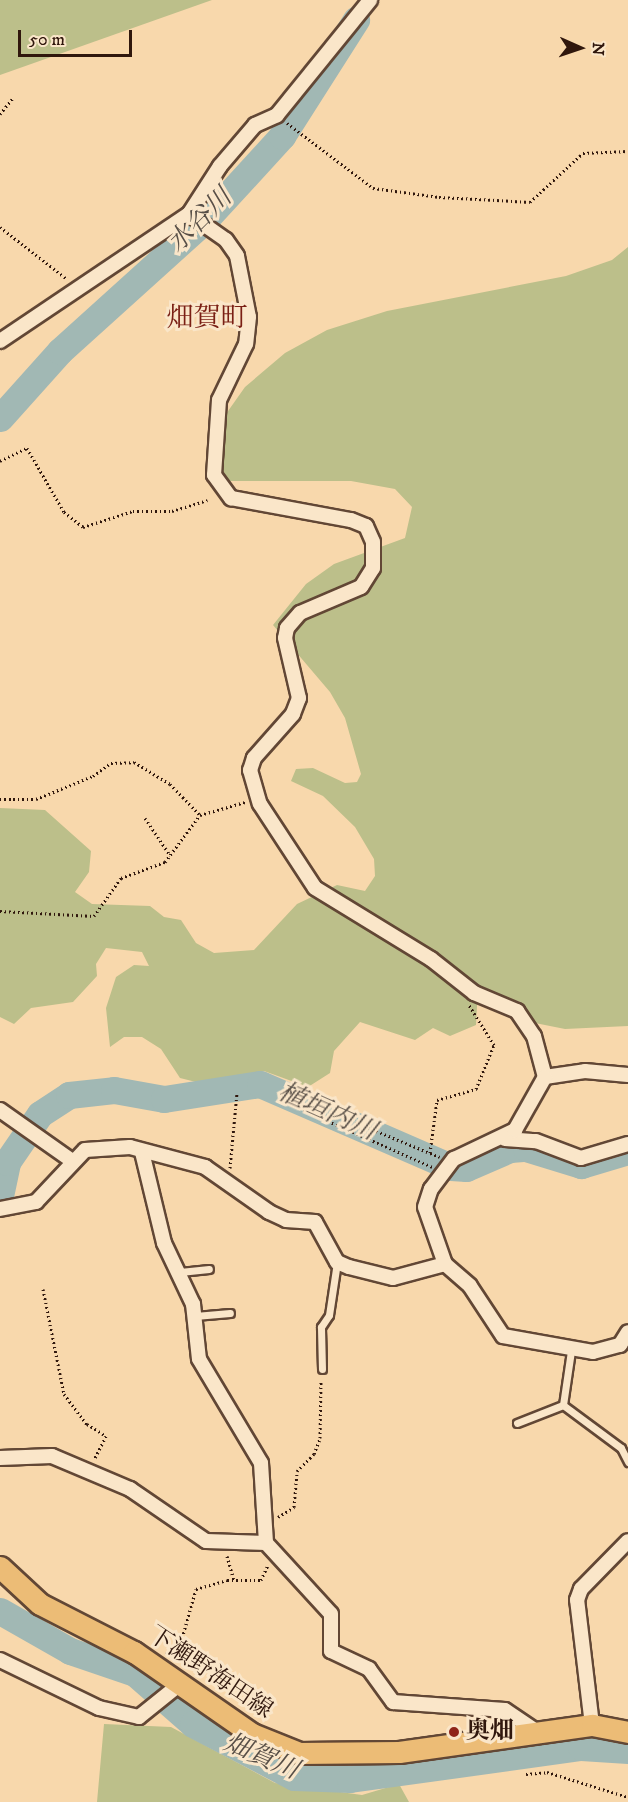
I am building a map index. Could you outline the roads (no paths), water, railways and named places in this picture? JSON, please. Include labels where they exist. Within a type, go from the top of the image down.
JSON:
[{"type":"main road","name":"下瀬野海田線","points":[[0,1567],[40,1604],[151,1664],[252,1734],[298,1753],[399,1752],[536,1731],[592,1725],[628,1732]]},
{"type":"street","points":[[0,341],[189,214],[255,125],[277,115],[370,0]]},
{"type":"street","points":[[189,214],[226,240],[237,256],[249,317],[246,344],[219,400],[214,475],[231,498],[351,520],[366,526],[373,542],[373,568],[361,587],[308,608],[287,628],[285,638],[299,698],[293,714],[254,758],[250,770],[258,798],[315,888],[431,959],[467,989],[518,1011],[527,1021],[545,1077],[531,1107],[505,1139]]},
{"type":"street","points":[[545,1077],[585,1071],[628,1075]]},
{"type":"street","points":[[0,1110],[71,1160]]},
{"type":"street","points":[[628,1144],[581,1158],[536,1141],[505,1139],[454,1159],[441,1174],[425,1207],[444,1264],[470,1286],[503,1336],[544,1340],[571,1351],[610,1350],[628,1332]]},
{"type":"street","points":[[0,1209],[36,1203],[71,1160],[97,1147],[142,1152],[205,1167],[278,1216],[322,1227],[337,1262],[393,1278],[444,1264]]},
{"type":"street","points":[[142,1152],[158,1222],[180,1272],[195,1316],[199,1359],[261,1463],[267,1520],[266,1543],[332,1614],[331,1652],[369,1670],[393,1702],[505,1710],[536,1731]]},
{"type":"street","points":[[0,1458],[52,1456],[130,1489],[197,1537],[226,1545],[266,1543]]},
{"type":"street","points":[[592,1725],[577,1600],[581,1589],[628,1541]]},
{"type":"street","points":[[0,1660],[99,1708],[139,1717],[180,1684]]},
{"type":"lane","points":[[322,1369],[321,1327],[329,1316],[337,1262]]},
{"type":"lane","points":[[180,1272],[209,1269]]},
{"type":"lane","points":[[195,1316],[231,1313]]},
{"type":"lane","points":[[563,1405],[571,1351]]},
{"type":"lane","points":[[517,1423],[563,1405]]},
{"type":"lane","points":[[563,1405],[621,1448],[628,1462]]},
{"type":"waterway","name":"水谷川","points":[[0,418],[60,351],[206,219],[282,136],[356,20]]},
{"type":"waterway","name":"植垣内川","points":[[0,1196],[7,1162],[40,1114],[69,1095],[114,1090],[164,1099],[260,1084],[451,1167],[466,1168],[510,1149],[526,1148],[581,1165],[628,1151]]},
{"type":"waterway","name":"畑賀川","points":[[0,1611],[70,1651],[135,1673],[193,1724],[294,1777],[350,1779],[581,1747],[628,1750]]},
{"type":"place","name":"奥畑","points":[[454,1732]]},
{"type":"district","name":"畑賀町","points":[[207,319]]}]
